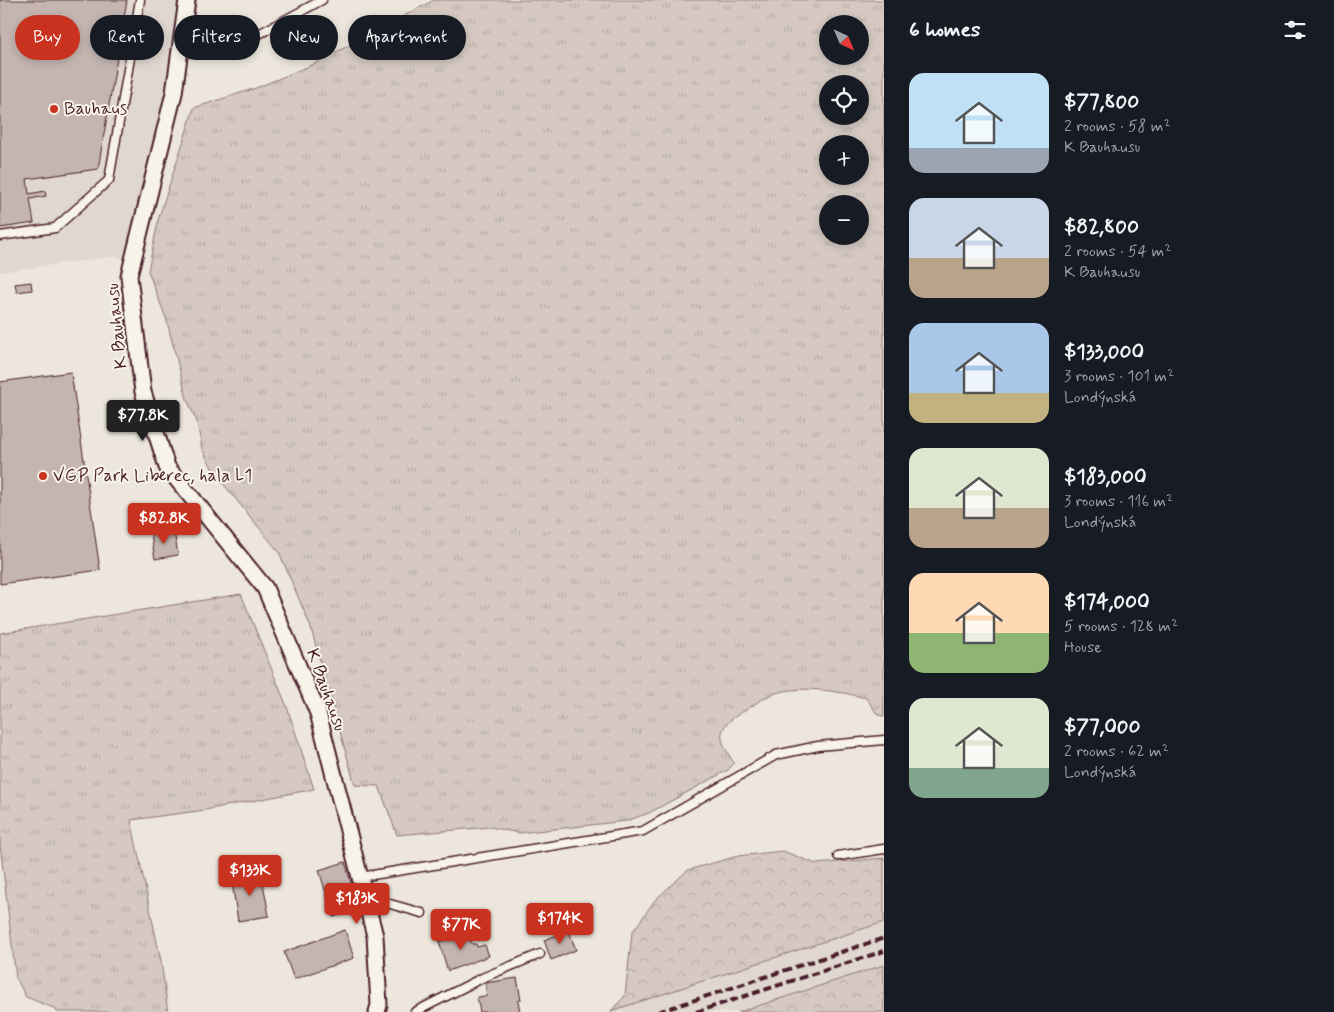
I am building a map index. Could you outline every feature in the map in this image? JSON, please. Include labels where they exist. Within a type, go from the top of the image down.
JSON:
[{"type":"street","name":"K Bauhausu","points":[[186,15],[187,0]]},
{"type":"street","name":"K Bauhausu","points":[[179,60],[174,93],[129,276],[143,392],[168,467],[265,588],[318,713],[375,936],[379,1005],[377,1012]]},
{"type":"lane","points":[[0,236],[55,228],[109,180],[140,0]]},
{"type":"lane","points":[[260,33],[322,0]]},
{"type":"lane","points":[[360,878],[643,831],[776,755],[818,746],[884,740]]},
{"type":"lane","points":[[838,856],[884,850]]},
{"type":"lane","points":[[365,897],[422,913]]},
{"type":"lane","points":[[415,1012],[482,978],[540,954]]},
{"type":"shaded area","points":[[0,0],[198,0],[195,15],[174,15],[174,60],[188,60],[139,264],[117,256],[0,272]]},
{"type":"shaded area","points":[[884,922],[884,965],[739,1012],[607,1012]]},
{"type":"green space","points":[[434,0],[884,0],[884,716],[878,715],[866,698],[855,695],[805,689],[781,692],[770,695],[760,701],[735,717],[724,728],[722,740],[734,763],[728,770],[649,813],[626,821],[519,833],[490,827],[397,835],[379,786],[355,785],[310,625],[279,552],[216,475],[202,449],[197,422],[187,399],[166,318],[148,271],[159,217],[194,108],[256,88],[322,60],[338,60],[338,51],[348,46],[348,60],[466,60],[466,15],[406,15]]},
{"type":"green space","points":[[241,594],[287,707],[314,789],[205,810],[131,820],[161,961],[168,1012],[57,1012],[56,1009],[26,997],[16,978],[0,844],[0,633]]},
{"type":"green space","points":[[783,851],[816,864],[884,858],[884,922],[611,1011],[625,996],[632,933],[655,900],[688,870],[738,856]]},
{"type":"green space","points":[[884,965],[884,1012],[739,1012]]},
{"type":"building","name":"Bauhaus","points":[[0,0],[127,0],[124,15],[90,15],[90,60],[117,60],[98,169],[27,179],[29,194],[45,191],[46,196],[30,199],[34,223],[0,228]]},
{"type":"building","points":[[31,282],[32,290],[17,292],[15,284]]},
{"type":"building","name":"VGP Park Liberec, hala L1","points":[[71,372],[100,570],[0,584],[0,382]]},
{"type":"building","points":[[174,531],[178,555],[155,559],[151,534]]},
{"type":"building","points":[[345,862],[359,910],[333,917],[319,870]]},
{"type":"building","points":[[261,872],[269,916],[238,921],[231,877]]},
{"type":"building","points":[[345,930],[354,958],[294,979],[284,952]]},
{"type":"building","points":[[569,931],[576,950],[551,960],[544,940]]},
{"type":"building","points":[[468,932],[472,944],[476,944],[477,947],[485,945],[489,956],[448,971],[439,942]]},
{"type":"building","points":[[517,978],[521,1000],[518,1001],[520,1012],[480,1012],[477,997],[487,996],[485,983]]},
{"type":"railway","points":[[658,1012],[884,938]]},
{"type":"railway","points":[[696,1012],[884,951]]},
{"type":"place","name":"Bauhaus","points":[[54,109]]},
{"type":"place","name":"VGP Park Liberec, hala L1","points":[[43,476]]}]
